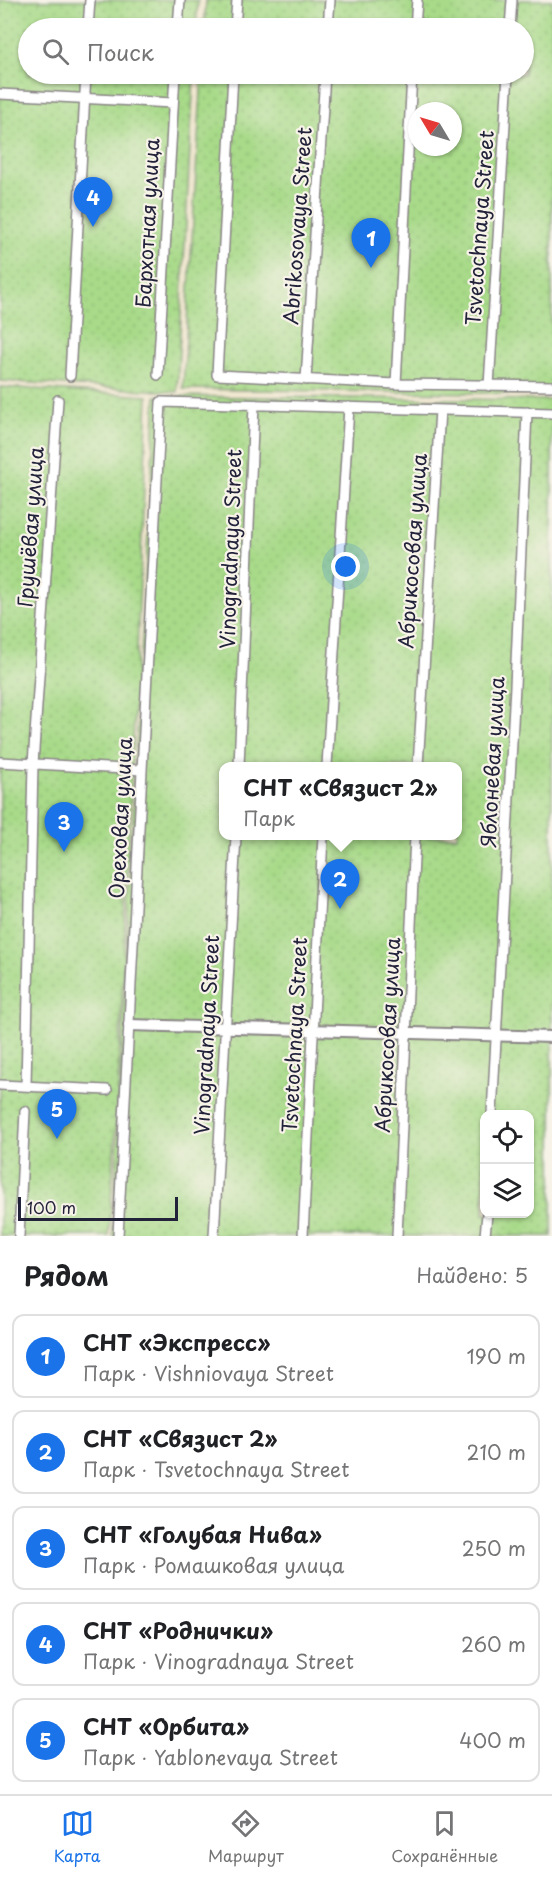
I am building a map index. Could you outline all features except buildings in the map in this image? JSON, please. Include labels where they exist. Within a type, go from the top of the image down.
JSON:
[{"type":"street","points":[[89,18],[90,0]]},
{"type":"street","points":[[179,18],[180,0]]},
{"type":"street","points":[[236,18],[237,0]]},
{"type":"street","points":[[329,18],[330,0]]},
{"type":"street","points":[[416,18],[417,0]]},
{"type":"street","points":[[511,18],[512,0]]},
{"type":"street","points":[[70,376],[86,84]]},
{"type":"street","name":"Бархотная улица","points":[[158,375],[174,84]]},
{"type":"street","points":[[232,84],[217,375],[396,384],[552,386]]},
{"type":"street","name":"Abrikosovaya Street","points":[[306,380],[324,84]]},
{"type":"street","points":[[396,384],[411,84]]},
{"type":"street","name":"Tsvetochnaya Street","points":[[489,386],[507,84]]},
{"type":"street","points":[[0,94],[173,103]]},
{"type":"street","name":"Грушёвая улица","points":[[26,1086],[33,764],[58,400]]},
{"type":"street","name":"Ореховая улица","points":[[118,1236],[161,402],[254,405]]},
{"type":"street","points":[[254,405],[552,413]]},
{"type":"street","name":"Vinogradnaya Street","points":[[239,762],[254,405]]},
{"type":"street","points":[[327,762],[350,407]]},
{"type":"street","name":"Абрикосовая улица","points":[[418,762],[440,410]]},
{"type":"street","name":"Яблоневая улица","points":[[492,1110],[527,412]]},
{"type":"street","points":[[0,762],[142,770]]},
{"type":"street","name":"Vinogradnaya Street","points":[[214,1236],[236,840]]},
{"type":"street","name":"Tsvetochnaya Street","points":[[303,1236],[323,840]]},
{"type":"street","name":"Абрикосовая улица","points":[[397,1236],[415,840]]},
{"type":"street","points":[[129,1025],[552,1037]]},
{"type":"street","points":[[0,1085],[107,1090]]},
{"type":"street","points":[[19,1236],[25,1111]]},
{"type":"street","points":[[485,1236],[487,1218]]},
{"type":"green space","points":[[0,0],[198,0],[197,18],[18,18],[18,84],[193,84],[177,392],[0,381]]},
{"type":"green space","points":[[206,0],[552,0],[552,394],[183,389],[201,84],[534,84],[534,18],[205,18]]},
{"type":"green space","points":[[0,387],[148,396],[118,1089],[109,1236],[0,1236]]},
{"type":"green space","points":[[156,396],[552,400],[552,1236],[113,1236]]},
{"type":"place","name":"СНТ «Роднички»","points":[[93,227]]},
{"type":"place","name":"СНТ «Экспресс»","points":[[371,268]]},
{"type":"place","name":"СНТ «Голубая Нива»","points":[[64,852]]},
{"type":"place","name":"СНТ «Связист 2»","points":[[340,909]]},
{"type":"place","name":"СНТ «Орбита»","points":[[57,1139]]}]
